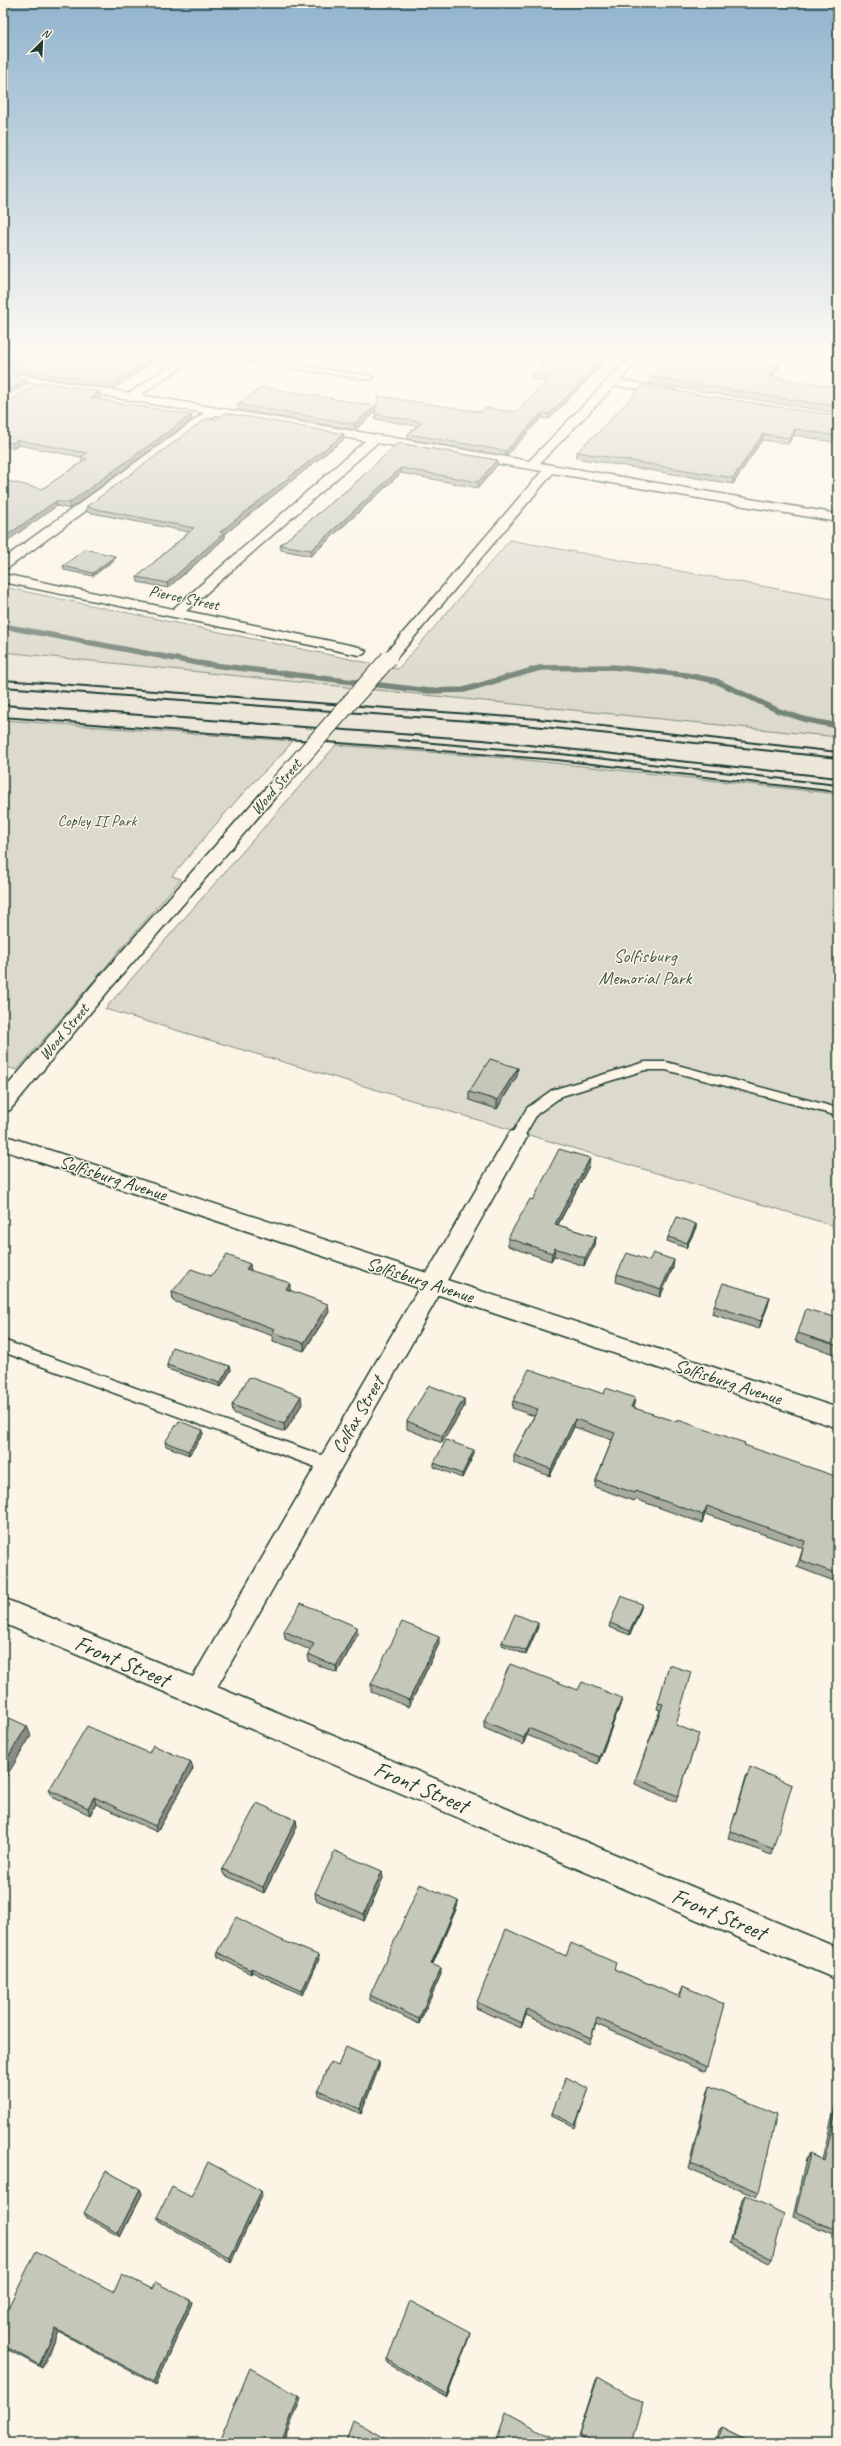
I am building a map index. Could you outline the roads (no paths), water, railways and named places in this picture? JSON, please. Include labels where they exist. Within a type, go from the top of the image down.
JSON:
[{"type":"street","points":[[3,566],[142,464]]},
{"type":"street","points":[[176,614],[346,464]]},
{"type":"street","points":[[520,464],[838,518]]},
{"type":"street","name":"Wood Street","points":[[3,1105],[194,881],[389,658],[550,469]]},
{"type":"street","name":"Pierce Street","points":[[3,578],[359,651]]},
{"type":"street","name":"Colfax Street","points":[[199,1693],[517,1137]]},
{"type":"street","name":"Solfisburg Avenue","points":[[3,1142],[838,1418]]},
{"type":"street","name":"Front Street","points":[[3,1610],[838,1964]]},
{"type":"lane","points":[[517,1137],[532,1111],[557,1093],[645,1066],[666,1066],[838,1112]]},
{"type":"lane","points":[[3,1346],[329,1465]]},
{"type":"waterway","points":[[3,626],[197,663],[429,691],[464,690],[540,668],[613,667],[686,675],[716,681],[779,711],[807,720],[838,726]]},
{"type":"railway","points":[[3,680],[539,719],[838,752]]},
{"type":"railway","points":[[3,687],[524,725],[838,758]]},
{"type":"railway","points":[[3,705],[483,740],[838,778]]},
{"type":"railway","points":[[3,717],[557,760],[838,792]]},
{"type":"railway","points":[[398,740],[561,754],[838,785]]},
{"type":"park label","name":"Copley II Park","points":[[97,821]]},
{"type":"park label","name":"Solfisburg Memorial Park","points":[[645,967]]}]
